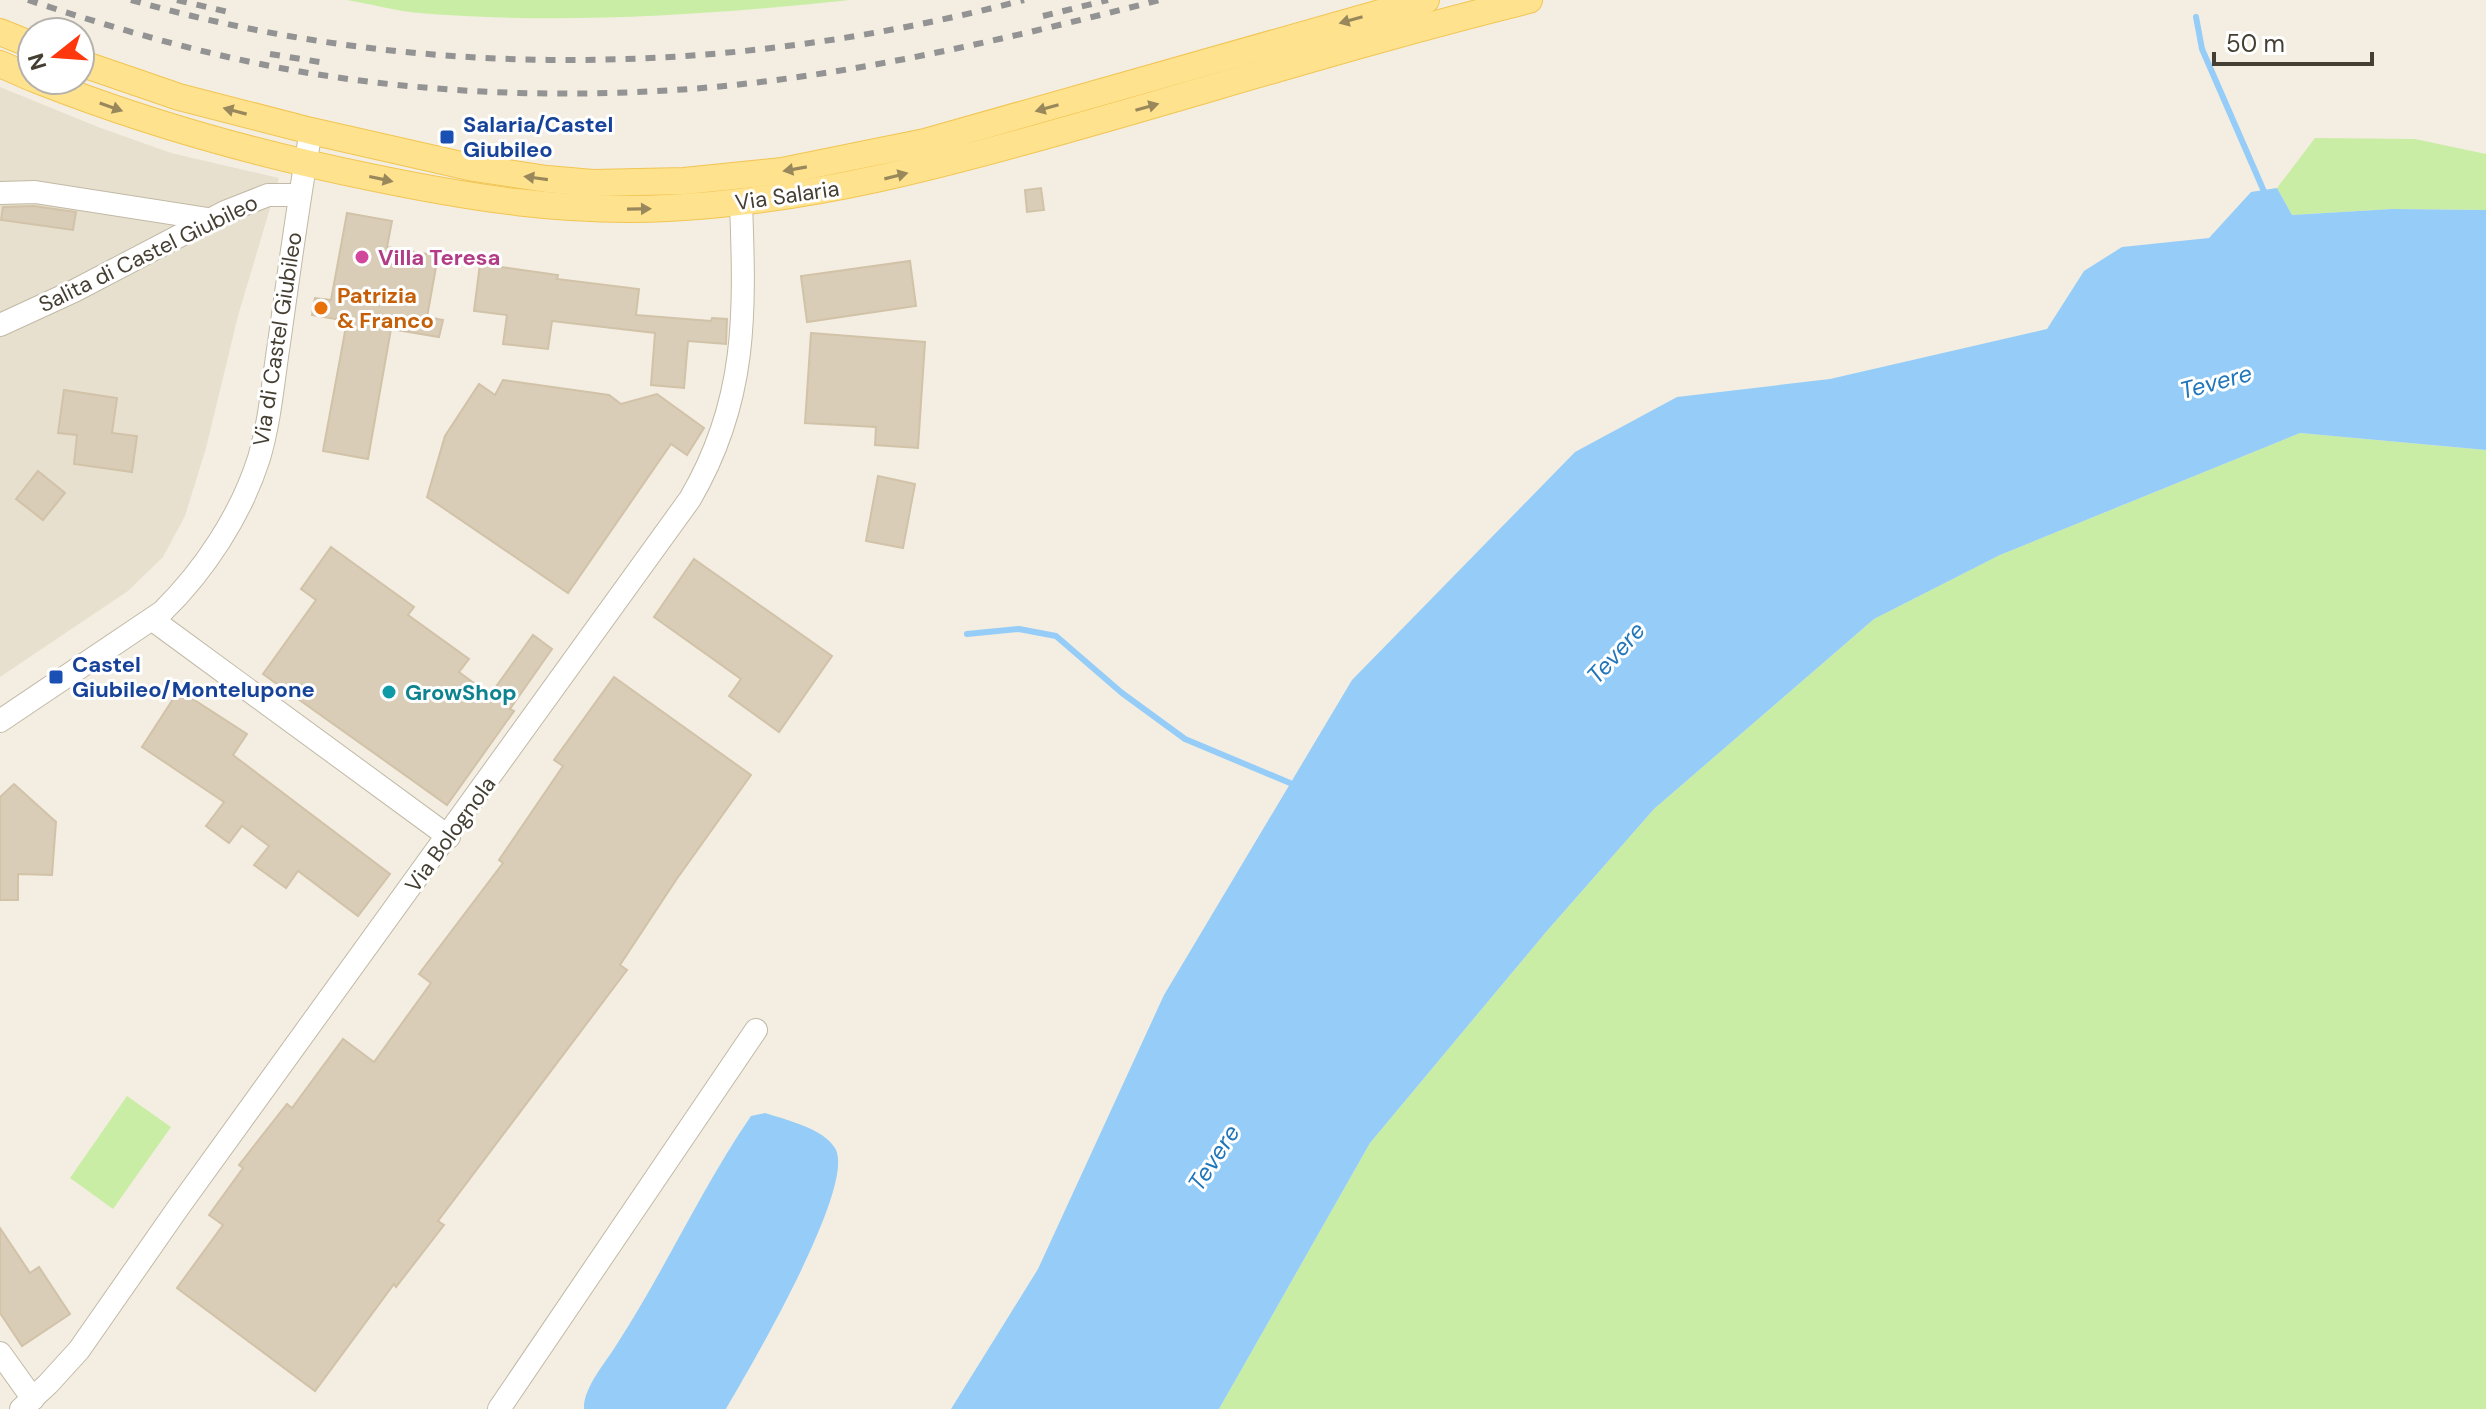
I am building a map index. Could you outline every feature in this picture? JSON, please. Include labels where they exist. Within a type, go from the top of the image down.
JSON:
[{"type":"main road","name":"Via Salaria","points":[[96,68],[179,97],[311,131],[498,172],[571,182],[684,181],[771,172],[938,139],[1426,0]]},
{"type":"main road","name":"Via Salaria","points":[[81,96],[141,118],[262,154],[432,190],[528,205],[630,209],[741,202],[834,189],[941,164],[1529,0]]},
{"type":"street","name":"Via di Castel Giubileo","points":[[0,721],[153,620],[184,589],[211,552],[248,486],[258,460],[270,409],[311,131]]},
{"type":"street","points":[[0,193],[24,191],[208,219]]},
{"type":"street","name":"Salita di Castel Giubileo","points":[[0,325],[74,291],[208,219],[268,195],[300,195]]},
{"type":"street","name":"Via Bolognola","points":[[27,1404],[79,1350],[690,499],[705,472],[730,407],[740,354],[744,297],[741,202]]},
{"type":"street","points":[[153,620],[449,837]]},
{"type":"street","points":[[499,1409],[756,1030]]},
{"type":"street","points":[[0,1353],[27,1404]]},
{"type":"shaded area","points":[[0,87],[16,96],[171,153],[279,178],[238,316],[206,448],[185,516],[163,557],[128,591],[0,677]]},
{"type":"green space","points":[[347,0],[850,0],[689,14],[527,18],[419,13]]},
{"type":"green space","points":[[2315,138],[2415,139],[2486,154],[2486,210],[2392,209],[2292,215],[2277,188]]},
{"type":"green space","points":[[2300,433],[2486,450],[2486,1409],[1219,1409],[1370,1143],[1546,932],[1654,809],[1874,619],[2000,555]]},
{"type":"green space","points":[[127,1096],[171,1127],[113,1209],[70,1178]]},
{"type":"water","name":"Tevere","points":[[2277,188],[2292,215],[2392,209],[2486,210],[2486,450],[2300,433],[2000,555],[1874,619],[1654,809],[1546,932],[1370,1143],[1219,1409],[951,1409],[1038,1269],[1164,995],[1352,680],[1575,452],[1677,397],[1830,379],[2047,329],[2084,271],[2122,247],[2209,238],[2251,192]]},
{"type":"water","points":[[765,1113],[822,1135],[835,1148],[838,1168],[831,1199],[797,1278],[726,1409],[584,1409],[591,1384],[733,1144],[751,1116]]},
{"type":"building","points":[[1041,188],[1044,210],[1027,212],[1025,190]]},
{"type":"building","points":[[34,206],[76,212],[73,230],[1,220],[3,207]]},
{"type":"building","points":[[347,213],[392,221],[387,247],[438,256],[427,317],[443,320],[439,337],[391,329],[368,459],[323,451],[347,321],[312,315],[315,298],[331,300]]},
{"type":"building","points":[[910,261],[916,306],[807,322],[801,276]]},
{"type":"building","points":[[480,264],[558,275],[557,279],[639,289],[636,315],[711,321],[712,318],[727,319],[726,344],[688,341],[684,388],[651,385],[655,333],[552,321],[548,349],[503,344],[507,315],[474,311]]},
{"type":"building","points":[[811,333],[925,342],[918,448],[875,445],[876,427],[805,423]]},
{"type":"building","points":[[503,380],[609,395],[621,404],[657,394],[704,428],[687,455],[671,444],[568,593],[427,497],[445,436],[479,384],[495,395]]},
{"type":"building","points":[[64,390],[117,398],[112,433],[137,436],[132,472],[74,464],[77,435],[58,433]]},
{"type":"building","points":[[38,471],[65,493],[43,520],[16,499]]},
{"type":"building","points":[[878,476],[915,484],[903,548],[866,541]]},
{"type":"building","name":"GrowShop","points":[[331,547],[414,607],[408,615],[469,659],[459,672],[490,695],[533,635],[552,649],[510,709],[514,711],[447,805],[263,674],[316,600],[301,589]]},
{"type":"building","points":[[694,559],[832,656],[779,732],[729,696],[741,679],[654,617]]},
{"type":"building","points":[[614,677],[751,775],[620,965],[627,970],[438,1221],[444,1225],[396,1287],[394,1284],[315,1391],[177,1288],[223,1225],[209,1215],[243,1168],[239,1165],[287,1104],[292,1108],[343,1039],[374,1062],[431,983],[419,974],[503,863],[499,860],[563,766],[554,760]]},
{"type":"building","points":[[179,690],[247,734],[233,755],[390,874],[358,916],[298,871],[286,888],[254,865],[269,846],[242,826],[229,843],[206,826],[224,802],[142,747]]},
{"type":"building","points":[[14,784],[56,822],[52,875],[18,874],[18,900],[0,900],[0,797]]},
{"type":"building","points":[[0,1228],[30,1273],[39,1267],[70,1314],[22,1346],[0,1313]]},
{"type":"waterway","points":[[2196,17],[2202,49],[2266,196]]},
{"type":"waterway","points":[[967,634],[1019,629],[1056,636],[1122,693],[1185,739],[1290,783]]},
{"type":"railway","points":[[28,0],[161,40],[297,71],[397,85],[550,94],[702,88],[818,74],[990,41],[1160,0]]},
{"type":"railway","points":[[131,0],[241,27],[353,46],[465,57],[577,60],[690,56],[802,44],[913,26],[1024,0]]},
{"type":"railway","points":[[177,0],[228,12]]},
{"type":"railway","points":[[1043,16],[1108,0]]},
{"type":"railway","points":[[270,54],[326,63]]},
{"type":"place","name":"Salaria/Castel Giubileo","points":[[447,137]]},
{"type":"place","name":"Villa Teresa","points":[[362,257]]},
{"type":"place","name":"Patrizia & Franco","points":[[321,308]]},
{"type":"place","name":"Castel Giubileo/Montelupone","points":[[56,677]]},
{"type":"place","name":"GrowShop","points":[[389,692]]}]
